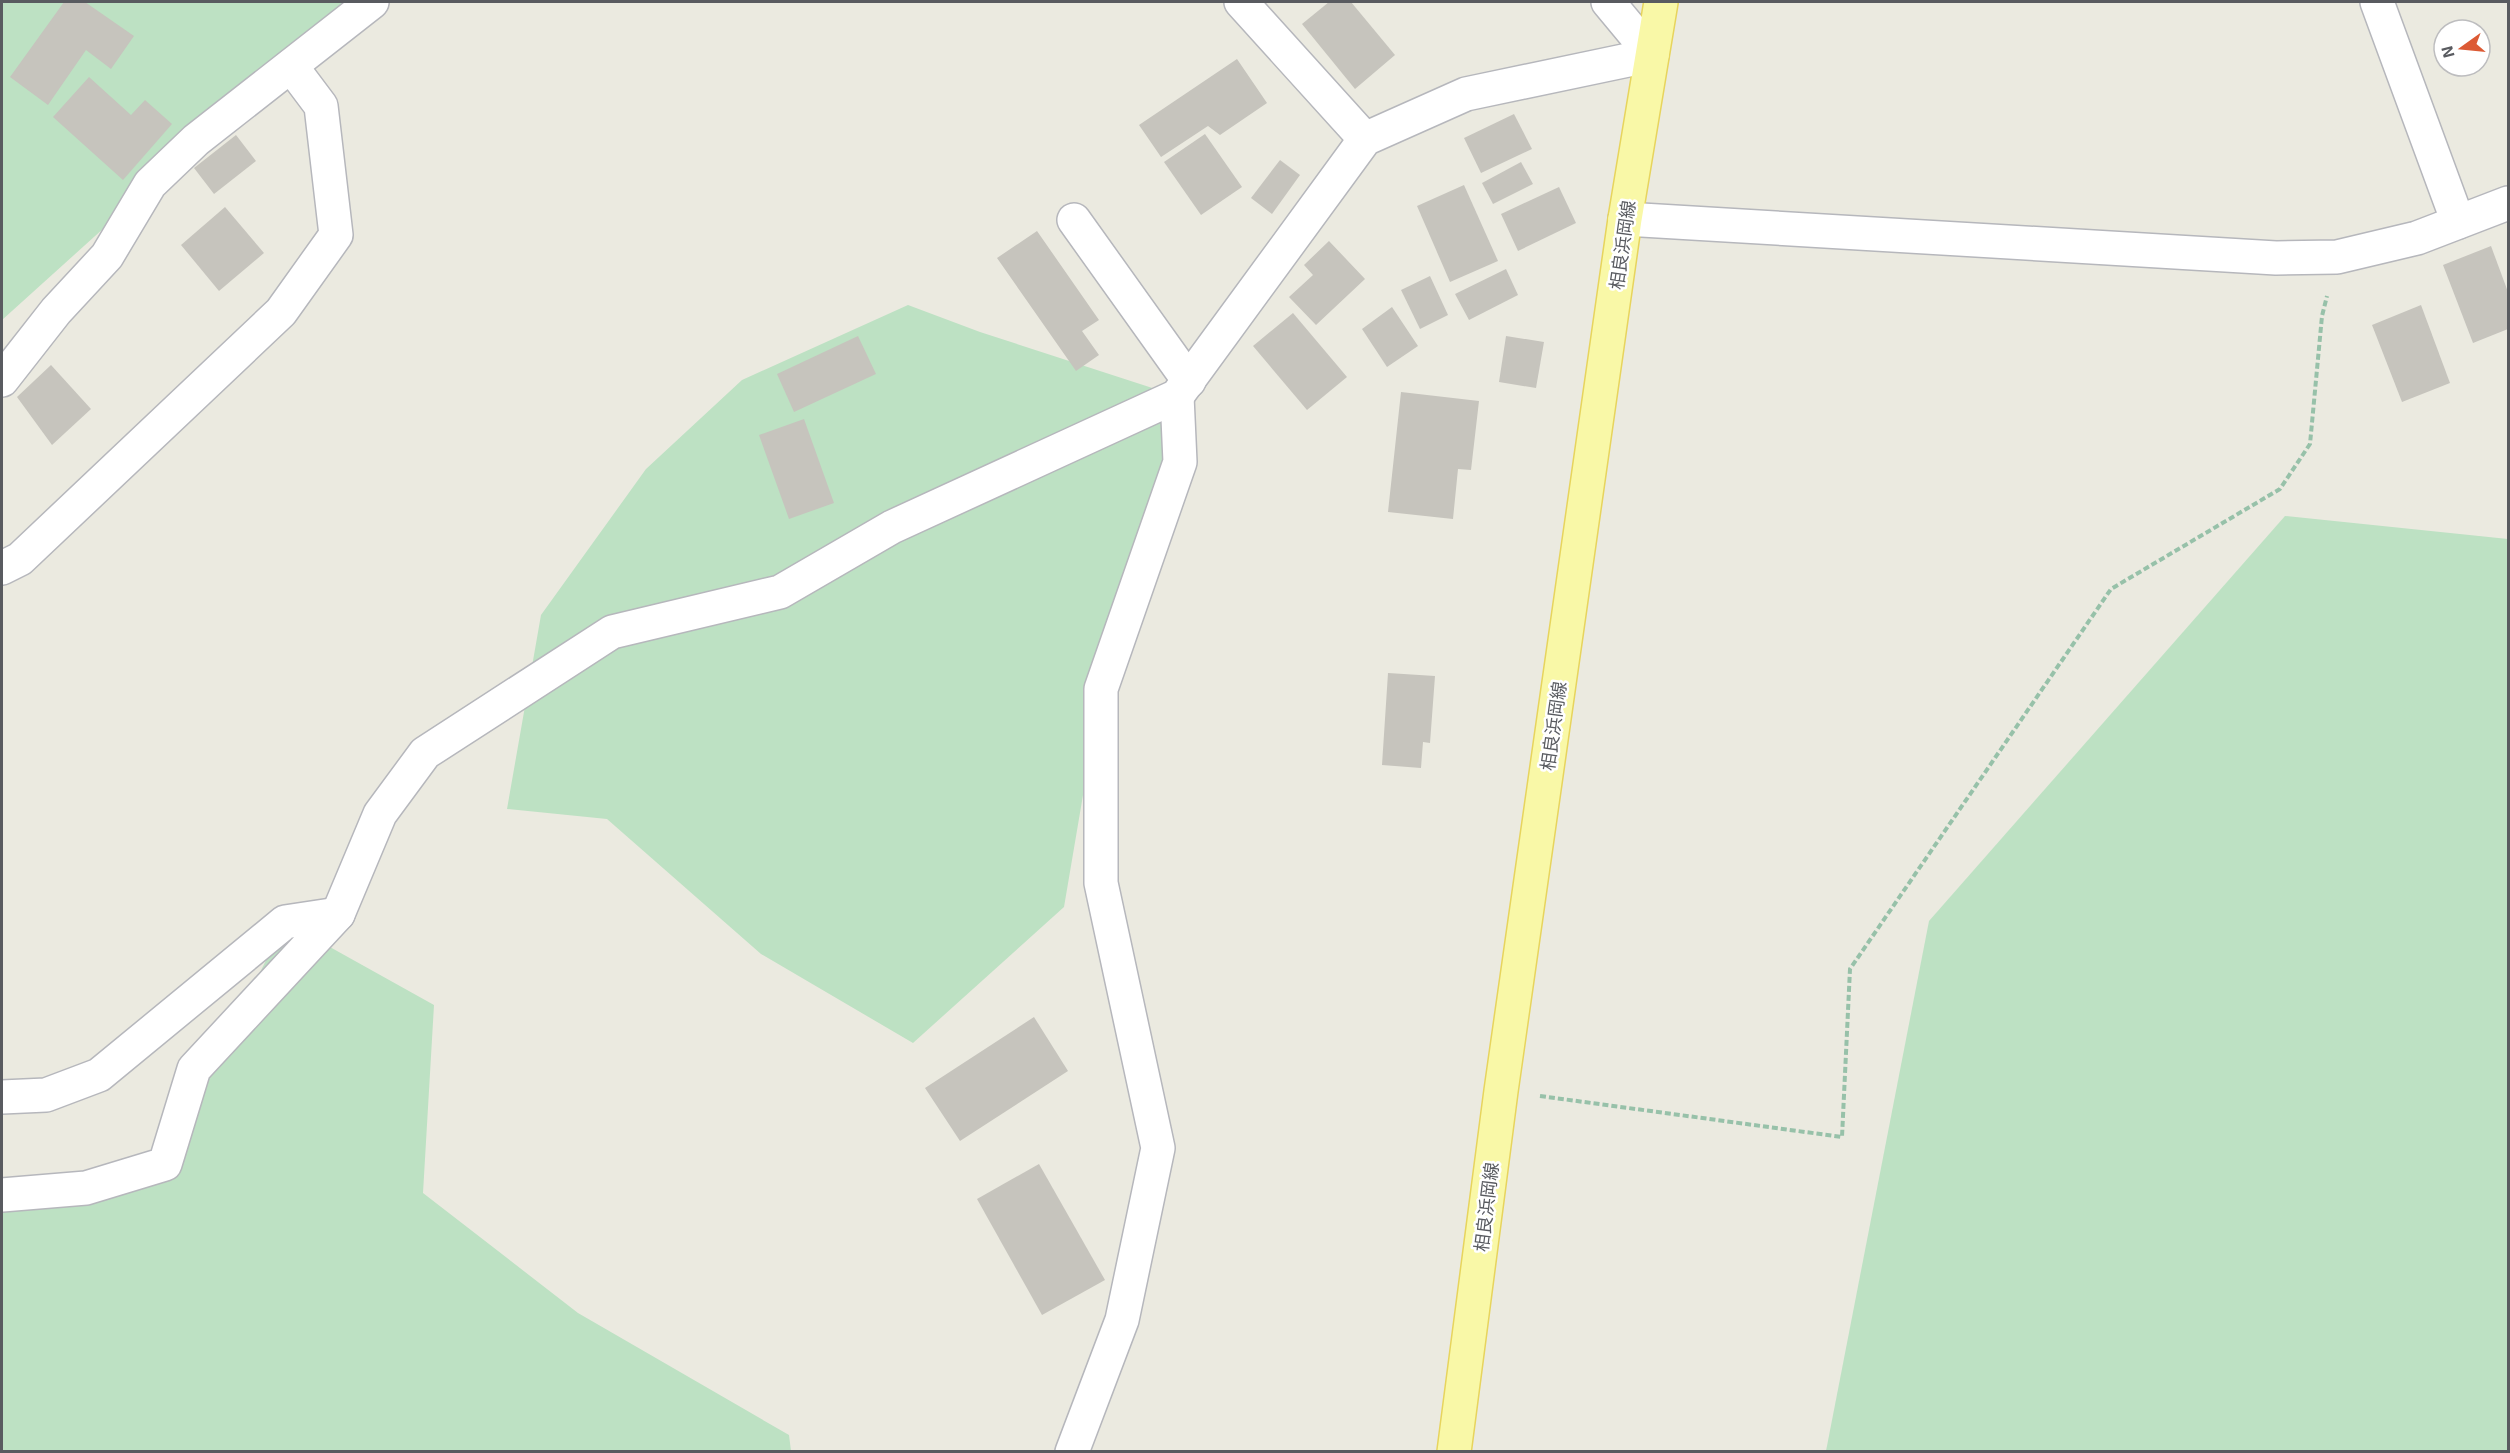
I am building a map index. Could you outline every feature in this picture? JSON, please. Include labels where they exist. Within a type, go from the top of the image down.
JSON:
[{"type":"main road","name":"相良浜岡線","points":[[1454,1452],[1501,1091],[1625,219],[1660,2]]},
{"type":"street","points":[[2,380],[56,312],[107,256],[150,184],[196,140],[372,2]]},
{"type":"street","points":[[1240,2],[1365,139]]},
{"type":"street","points":[[2,1195],[86,1188],[165,1164],[194,1069],[338,914],[380,814],[425,753],[612,632],[780,592],[892,527],[1183,389],[1365,139],[1466,94],[1652,55],[1608,2]]},
{"type":"street","points":[[2377,2],[2458,222]]},
{"type":"street","points":[[2,568],[20,559],[281,312],[336,235],[321,106],[291,66]]},
{"type":"street","points":[[1625,219],[2276,258],[2337,257],[2417,238],[2508,203]]},
{"type":"street","points":[[1072,1452],[1122,1320],[1158,1148],[1101,883],[1101,689],[1180,462],[1183,389],[1074,220]]},
{"type":"street","points":[[2,1097],[46,1095],[99,1075],[285,922],[338,914]]},
{"type":"path","points":[[1501,1091],[1842,1137],[1850,969],[2111,589],[2280,489],[2310,444],[2322,316],[2337,257]]},
{"type":"green space","points":[[2,2],[372,2],[238,107],[2,320]]},
{"type":"green space","points":[[908,305],[980,332],[1177,396],[1166,503],[1101,689],[1064,907],[913,1043],[761,954],[607,819],[507,809],[541,615],[646,469],[742,380]]},
{"type":"green space","points":[[2285,516],[2508,539],[2508,1451],[1826,1451],[1929,921]]},
{"type":"green space","points":[[285,922],[434,1005],[423,1193],[578,1313],[789,1435],[791,1451],[2,1452],[2,1193],[165,1164]]},
{"type":"building","points":[[64,2],[85,2],[134,36],[111,69],[86,50],[48,105],[10,77]]},
{"type":"building","points":[[1329,2],[1351,2],[1395,55],[1355,89],[1302,24]]},
{"type":"building","points":[[1237,59],[1267,103],[1220,135],[1208,126],[1161,157],[1139,125]]},
{"type":"building","points":[[89,77],[131,115],[145,100],[172,124],[123,180],[53,117]]},
{"type":"building","points":[[1514,114],[1532,149],[1481,173],[1464,138]]},
{"type":"building","points":[[1205,134],[1242,187],[1201,215],[1164,162]]},
{"type":"building","points":[[236,135],[256,161],[214,194],[194,168]]},
{"type":"building","points":[[1280,160],[1300,175],[1272,214],[1251,198]]},
{"type":"building","points":[[1521,162],[1533,184],[1493,204],[1482,183]]},
{"type":"building","points":[[1464,185],[1498,261],[1450,282],[1417,206]]},
{"type":"building","points":[[1559,187],[1576,223],[1518,251],[1501,214]]},
{"type":"building","points":[[225,207],[264,253],[219,291],[181,245]]},
{"type":"building","points":[[1037,231],[1099,320],[1082,331],[1099,355],[1076,371],[997,258]]},
{"type":"building","points":[[1329,241],[1365,279],[1316,325],[1289,297],[1313,275],[1304,265]]},
{"type":"building","points":[[2491,246],[2508,292],[2508,329],[2473,343],[2443,265]]},
{"type":"building","points":[[1506,269],[1518,295],[1469,320],[1455,294]]},
{"type":"building","points":[[1430,276],[1448,315],[1420,329],[1401,290]]},
{"type":"building","points":[[2421,305],[2450,383],[2402,402],[2372,325]]},
{"type":"building","points":[[1392,307],[1418,346],[1387,367],[1362,329]]},
{"type":"building","points":[[1293,313],[1347,377],[1307,410],[1253,346]]},
{"type":"building","points":[[858,336],[876,374],[794,412],[777,374]]},
{"type":"building","points":[[1506,336],[1544,342],[1536,388],[1499,382]]},
{"type":"building","points":[[51,365],[91,409],[52,445],[17,397]]},
{"type":"building","points":[[1401,392],[1479,401],[1471,470],[1458,469],[1453,519],[1388,512]]},
{"type":"building","points":[[804,419],[834,503],[789,519],[759,435]]},
{"type":"building","points":[[1388,673],[1435,676],[1430,743],[1423,742],[1421,768],[1382,765]]},
{"type":"building","points":[[1034,1017],[1068,1071],[960,1141],[925,1088]]},
{"type":"building","points":[[1039,1164],[1105,1280],[1042,1315],[977,1199]]}]
